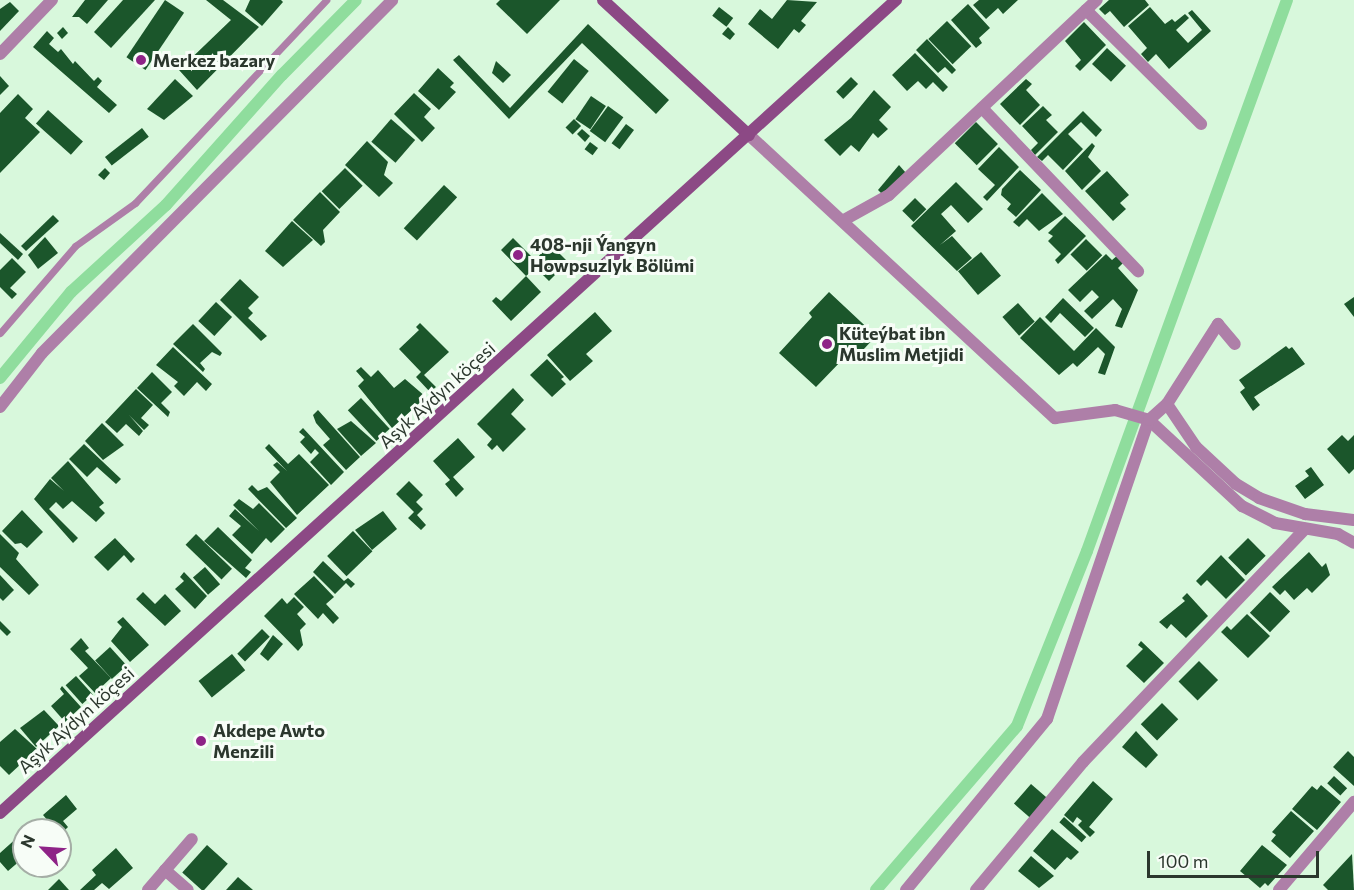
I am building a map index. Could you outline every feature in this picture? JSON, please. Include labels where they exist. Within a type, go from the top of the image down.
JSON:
[{"type":"main road","points":[[603,0],[749,135]]},
{"type":"main road","name":"Aşyk Aýdyn köçesi","points":[[0,813],[896,0]]},
{"type":"street","points":[[0,54],[52,0]]},
{"type":"street","points":[[0,407],[42,353],[392,0]]},
{"type":"street","points":[[844,220],[889,195],[1097,0]]},
{"type":"street","points":[[1086,10],[1201,124]]},
{"type":"street","points":[[982,108],[1138,271]]},
{"type":"street","points":[[749,135],[844,220],[1055,418],[1115,410],[1149,420],[1242,506],[1275,523],[1338,534],[1354,543]]},
{"type":"street","points":[[906,890],[1047,719],[1149,420],[1167,404],[1218,324],[1235,344]]},
{"type":"street","points":[[1167,404],[1196,447],[1236,484],[1259,498],[1305,514],[1354,520]]},
{"type":"street","points":[[976,890],[1083,762],[1305,529]]},
{"type":"street","points":[[1279,890],[1354,802]]},
{"type":"street","points":[[148,890],[192,839]]},
{"type":"street","points":[[165,870],[188,890]]},
{"type":"lane","points":[[0,333],[75,246],[135,203],[326,0]]},
{"type":"building","points":[[85,0],[108,0],[87,24],[79,17],[72,17]]},
{"type":"building","points":[[123,0],[155,0],[111,48],[94,32]]},
{"type":"building","points":[[165,0],[184,13],[145,70],[126,57]]},
{"type":"building","points":[[206,0],[223,0],[259,27],[197,90],[179,70],[231,20]]},
{"type":"building","points":[[250,0],[281,0],[283,2],[262,26],[245,11]]},
{"type":"building","points":[[500,0],[560,0],[527,34],[496,4]]},
{"type":"building","points":[[787,0],[817,2],[801,21],[806,25],[799,33],[794,29],[778,49],[748,24],[760,9],[772,19]]},
{"type":"building","points":[[979,0],[1018,0],[1003,14],[998,8],[986,19],[973,5]]},
{"type":"building","points":[[1109,0],[1145,0],[1149,5],[1124,27],[1110,11],[1105,15],[1099,9]]},
{"type":"building","points":[[10,2],[19,11],[0,31],[0,9]]},
{"type":"building","points":[[968,4],[990,28],[979,38],[982,43],[976,48],[951,20]]},
{"type":"building","points":[[719,7],[733,18],[726,27],[712,16]]},
{"type":"building","points":[[1150,7],[1165,24],[1172,19],[1175,22],[1185,14],[1189,18],[1176,30],[1188,43],[1202,30],[1188,13],[1192,10],[1211,31],[1169,69],[1156,54],[1148,62],[1141,54],[1147,48],[1128,26]]},
{"type":"building","points":[[947,21],[971,46],[953,64],[928,39]]},
{"type":"building","points":[[1084,22],[1106,45],[1080,71],[1075,66],[1081,60],[1065,41]]},
{"type":"building","points":[[588,24],[669,100],[656,114],[582,43],[509,119],[453,60],[459,55],[510,108]]},
{"type":"building","points":[[63,27],[68,33],[62,39],[57,33]]},
{"type":"building","points":[[728,27],[735,34],[730,40],[722,34]]},
{"type":"building","points":[[47,31],[54,38],[49,44],[58,52],[61,49],[73,64],[75,61],[94,81],[98,77],[102,81],[97,87],[117,105],[109,113],[33,47]]},
{"type":"building","points":[[927,39],[956,70],[952,74],[945,67],[938,73],[916,50]]},
{"type":"building","points":[[1107,48],[1126,66],[1111,82],[1092,64]]},
{"type":"building","points":[[915,53],[948,87],[943,92],[933,82],[926,89],[918,81],[907,91],[892,75]]},
{"type":"building","points":[[574,59],[589,71],[562,104],[548,92]]},
{"type":"building","points":[[496,61],[511,75],[503,83],[492,73]]},
{"type":"building","points":[[438,68],[454,83],[450,87],[456,92],[439,110],[418,91]]},
{"type":"building","points":[[0,76],[9,86],[0,95]]},
{"type":"building","points":[[851,77],[858,84],[843,99],[836,92]]},
{"type":"building","points":[[175,79],[193,96],[164,120],[147,109]]},
{"type":"building","points":[[1026,79],[1032,84],[1026,90],[1040,105],[1020,125],[1000,104]]},
{"type":"building","points":[[874,90],[891,107],[879,120],[888,129],[878,138],[873,133],[859,152],[851,145],[840,156],[824,140],[851,118]]},
{"type":"building","points":[[414,93],[431,109],[424,117],[435,128],[422,142],[394,114]]},
{"type":"building","points":[[18,94],[33,109],[25,118],[40,132],[0,173],[0,113]]},
{"type":"building","points":[[591,96],[606,106],[590,129],[575,119]]},
{"type":"building","points":[[608,106],[623,117],[605,142],[590,131]]},
{"type":"building","points":[[1043,106],[1052,115],[1046,120],[1058,132],[1035,155],[1031,150],[1038,143],[1022,126]]},
{"type":"building","points":[[48,110],[83,141],[71,155],[36,123]]},
{"type":"building","points":[[1083,111],[1102,130],[1096,137],[1081,122],[1068,134],[1083,149],[1063,170],[1048,155],[1042,161],[1037,157]]},
{"type":"building","points":[[391,119],[415,140],[395,163],[371,142]]},
{"type":"building","points":[[574,119],[581,126],[573,135],[566,127]]},
{"type":"building","points":[[976,122],[998,144],[977,165],[955,143]]},
{"type":"building","points":[[626,124],[634,130],[620,149],[612,143]]},
{"type":"building","points":[[142,128],[149,137],[112,166],[105,157]]},
{"type":"building","points":[[582,129],[590,136],[585,142],[577,134]]},
{"type":"building","points":[[367,141],[388,162],[384,175],[393,183],[379,197],[345,165]]},
{"type":"building","points":[[590,142],[598,148],[593,155],[585,149]]},
{"type":"building","points":[[1092,143],[1095,146],[1088,157],[1101,171],[1082,190],[1065,171]]},
{"type":"building","points":[[999,147],[1019,167],[987,201],[983,197],[995,185],[978,169]]},
{"type":"building","points":[[899,165],[906,173],[883,195],[878,190]]},
{"type":"building","points":[[105,168],[110,173],[104,180],[98,175]]},
{"type":"building","points":[[345,168],[363,186],[339,209],[322,191]]},
{"type":"building","points":[[1020,170],[1041,190],[1016,217],[1007,209],[1011,204],[1001,195],[1002,189]]},
{"type":"building","points":[[1107,171],[1129,195],[1120,203],[1126,209],[1113,221],[1085,191]]},
{"type":"building","points":[[956,182],[983,209],[968,223],[951,205],[941,214],[956,231],[940,245],[952,236],[972,258],[957,271],[911,226]]},
{"type":"building","points":[[444,185],[457,197],[417,240],[404,228]]},
{"type":"building","points":[[320,192],[340,212],[323,230],[325,242],[321,246],[293,220]]},
{"type":"building","points":[[1042,193],[1063,214],[1039,231],[1027,219],[1019,227],[1013,222]]},
{"type":"building","points":[[915,198],[926,209],[914,222],[902,211]]},
{"type":"building","points":[[53,215],[59,221],[26,251],[21,246]]},
{"type":"building","points":[[1065,216],[1086,236],[1058,264],[1055,260],[1061,254],[1048,241],[1053,236],[1048,233]]},
{"type":"building","points":[[292,221],[313,240],[283,267],[265,251]]},
{"type":"building","points":[[0,233],[23,254],[18,260],[0,243]]},
{"type":"building","points":[[45,237],[58,253],[38,269],[28,255]]},
{"type":"building","name":"408-nji Ýangyn Howpsuzlyk Bölümi","points":[[513,238],[535,260],[550,244],[568,262],[549,281],[536,268],[526,276],[501,250]]},
{"type":"building","points":[[1086,239],[1102,255],[1087,271],[1070,255]]},
{"type":"building","points":[[981,252],[1001,276],[978,295],[958,271]]},
{"type":"building","points":[[1106,254],[1112,260],[1118,255],[1124,262],[1118,268],[1138,290],[1122,328],[1115,326],[1122,309],[1113,299],[1092,319],[1084,311],[1099,297],[1092,290],[1080,302],[1068,290]]},
{"type":"building","points":[[12,258],[26,272],[10,288],[17,294],[12,299],[0,287],[0,270]]},
{"type":"building","points":[[526,276],[541,292],[511,321],[492,301],[496,297],[501,301]]},
{"type":"building","points":[[240,279],[259,297],[248,308],[253,313],[248,318],[267,336],[261,341],[220,300]]},
{"type":"building","name":"Küteýbat ibn Muslim Metjidi","points":[[829,292],[876,336],[850,364],[844,358],[816,387],[779,353],[812,317],[809,313]]},
{"type":"building","points":[[1354,297],[1354,317],[1344,304]]},
{"type":"building","points":[[1063,298],[1094,328],[1085,337],[1060,313],[1051,323],[1045,317]]},
{"type":"building","points":[[216,302],[232,317],[214,336],[198,321]]},
{"type":"building","points":[[1018,303],[1035,322],[1019,336],[1002,317]]},
{"type":"building","points":[[595,312],[612,331],[586,354],[593,361],[570,381],[547,355]]},
{"type":"building","points":[[1040,317],[1074,351],[1096,328],[1115,347],[1105,375],[1098,373],[1105,354],[1098,347],[1077,367],[1073,363],[1059,375],[1020,338]]},
{"type":"building","points":[[420,323],[449,352],[424,375],[436,387],[430,392],[416,377],[421,372],[399,349],[419,330],[416,327]]},
{"type":"building","points":[[193,324],[222,353],[220,356],[212,352],[200,363],[205,369],[203,372],[173,344]]},
{"type":"building","points":[[1286,346],[1289,349],[1292,347],[1305,364],[1254,397],[1260,405],[1253,411],[1240,392],[1245,388],[1239,380]]},
{"type":"building","points":[[173,347],[212,384],[206,391],[197,382],[184,396],[174,386],[178,382],[156,365]]},
{"type":"building","points":[[547,359],[564,377],[561,379],[566,384],[552,397],[530,375]]},
{"type":"building","points":[[361,367],[371,377],[378,370],[394,388],[405,379],[426,397],[392,428],[358,386],[364,380],[356,371]]},
{"type":"building","points":[[152,372],[172,392],[161,403],[170,412],[168,417],[137,388]]},
{"type":"building","points":[[513,388],[524,400],[511,414],[526,429],[503,452],[497,445],[492,450],[487,445],[492,439],[477,424]]},
{"type":"building","points":[[136,389],[153,405],[141,418],[149,425],[144,430],[129,415],[143,431],[139,436],[126,424],[117,433],[105,422]]},
{"type":"building","points":[[361,398],[390,429],[376,441],[348,410]]},
{"type":"building","points":[[318,410],[360,457],[346,470],[323,445],[330,439],[316,423],[313,415]]},
{"type":"building","points":[[351,421],[376,443],[361,456],[337,429]]},
{"type":"building","points":[[102,423],[124,445],[103,460],[85,441]]},
{"type":"building","points":[[303,428],[344,472],[331,485],[310,462],[319,453],[315,449],[311,454],[300,442],[305,437],[299,432]]},
{"type":"building","points":[[1342,435],[1348,441],[1354,435],[1354,469],[1349,474],[1327,449]]},
{"type":"building","points":[[458,438],[475,457],[453,477],[464,489],[456,497],[445,484],[450,480],[433,461]]},
{"type":"building","points":[[84,444],[121,479],[116,484],[97,467],[87,477],[69,459]]},
{"type":"building","points":[[269,444],[288,464],[299,454],[329,485],[297,515],[270,482],[280,472],[273,465],[277,462],[287,471],[265,448]]},
{"type":"building","points":[[68,461],[104,503],[99,507],[105,513],[96,522],[72,501],[63,509],[56,502],[49,509],[78,538],[73,543],[34,499],[50,479],[64,491],[51,478]]},
{"type":"building","points":[[1311,467],[1324,485],[1305,499],[1295,486],[1309,476],[1305,471]]},
{"type":"building","points":[[409,481],[423,495],[416,502],[423,509],[417,515],[426,525],[421,530],[408,518],[414,512],[396,494]]},
{"type":"building","points":[[252,485],[258,491],[267,487],[297,518],[286,528],[248,489]]},
{"type":"building","points":[[239,499],[253,509],[259,503],[285,529],[271,543],[266,538],[252,554],[232,535],[241,526],[229,516],[235,509],[259,531],[233,505]]},
{"type":"building","points":[[22,510],[43,532],[27,548],[21,543],[15,544],[2,531]]},
{"type":"building","points":[[383,511],[397,529],[372,550],[355,530]]},
{"type":"building","points":[[218,527],[252,560],[245,568],[251,572],[246,578],[204,541]]},
{"type":"building","points":[[353,531],[372,551],[347,576],[327,556]]},
{"type":"building","points":[[0,534],[19,553],[16,559],[39,585],[29,595],[0,567]]},
{"type":"building","points":[[196,534],[232,569],[222,580],[186,545]]},
{"type":"building","points":[[115,538],[135,559],[131,563],[124,555],[108,571],[94,557]]},
{"type":"building","points":[[1248,538],[1266,556],[1246,575],[1228,558]]},
{"type":"building","points":[[1309,552],[1322,567],[1326,563],[1330,575],[1312,593],[1307,588],[1294,600],[1285,590],[1280,595],[1272,587]]},
{"type":"building","points":[[1221,555],[1245,580],[1226,599],[1207,580],[1201,586],[1196,581]]},
{"type":"building","points":[[323,561],[344,581],[348,578],[355,584],[351,588],[346,583],[335,594],[313,572]]},
{"type":"building","points":[[205,567],[220,584],[208,595],[193,577]]},
{"type":"building","points":[[184,572],[207,596],[195,609],[175,589],[184,581],[180,577]]},
{"type":"building","points":[[0,575],[14,590],[3,601],[0,598]]},
{"type":"building","points":[[314,576],[334,597],[326,604],[339,618],[333,624],[323,613],[318,619],[294,594]]},
{"type":"building","points":[[143,592],[155,604],[165,594],[181,611],[165,626],[136,599]]},
{"type":"building","points":[[1270,592],[1290,611],[1270,632],[1250,613]]},
{"type":"building","points":[[1187,593],[1208,616],[1186,638],[1171,624],[1167,629],[1159,622],[1185,601],[1182,598]]},
{"type":"building","points":[[294,597],[304,607],[297,614],[306,624],[300,630],[303,645],[298,651],[264,616],[282,598],[287,604]]},
{"type":"building","points":[[1247,614],[1270,636],[1248,658],[1221,632],[1227,626],[1231,630]]},
{"type":"building","points":[[123,617],[149,645],[130,662],[111,641],[122,627],[117,622]]},
{"type":"building","points":[[0,621],[11,632],[7,636],[0,629]]},
{"type":"building","points":[[262,629],[270,637],[245,662],[237,654]]},
{"type":"building","points":[[273,635],[283,644],[268,661],[260,654]]},
{"type":"building","points":[[81,638],[89,648],[85,651],[111,678],[95,693],[79,676],[88,668],[70,649]]},
{"type":"building","points":[[1141,641],[1164,663],[1144,683],[1126,666],[1143,649],[1138,645]]},
{"type":"building","points":[[110,647],[127,666],[112,679],[95,660]]},
{"type":"building","points":[[232,654],[245,670],[212,697],[199,681]]},
{"type":"building","points":[[1199,661],[1218,680],[1198,701],[1178,682]]},
{"type":"building","points":[[76,676],[93,695],[82,704],[66,685]]},
{"type":"building","points":[[62,686],[81,707],[65,722],[51,706],[64,694],[60,689]]},
{"type":"building","points":[[1162,703],[1178,719],[1157,740],[1141,724]]},
{"type":"building","points":[[44,710],[59,726],[36,747],[20,728]]},
{"type":"building","points":[[15,729],[37,749],[9,775],[0,766],[0,742]]},
{"type":"building","points":[[1136,731],[1158,755],[1146,768],[1122,747]]},
{"type":"building","points":[[1348,751],[1354,757],[1354,786],[1333,767]]},
{"type":"building","points":[[1334,776],[1347,788],[1340,796],[1327,783]]},
{"type":"building","points":[[1093,781],[1113,799],[1089,827],[1095,832],[1090,837],[1078,825],[1082,821],[1077,817],[1073,823],[1064,815]]},
{"type":"building","points":[[1031,784],[1047,798],[1030,817],[1014,804]]},
{"type":"building","points":[[1321,785],[1341,802],[1317,830],[1292,809],[1312,786],[1317,790]]},
{"type":"building","points":[[66,795],[77,809],[66,818],[46,818],[43,815]]},
{"type":"building","points":[[1291,811],[1314,831],[1290,858],[1271,841],[1276,835],[1272,832]]},
{"type":"building","points":[[1064,817],[1086,837],[1082,842],[1059,822]]},
{"type":"building","points":[[1052,829],[1079,852],[1071,860],[1067,857],[1055,870],[1033,851]]},
{"type":"building","points":[[12,842],[12,868],[8,871],[0,862],[0,853]]},
{"type":"building","points":[[207,845],[228,864],[204,890],[182,872]]},
{"type":"building","points":[[1262,845],[1287,865],[1268,886],[1265,883],[1260,888],[1240,871]]},
{"type":"building","points":[[116,848],[133,868],[109,889],[102,883],[94,890],[80,890],[96,875],[92,870]]},
{"type":"building","points":[[1352,854],[1354,890],[1328,890],[1323,885]]},
{"type":"building","points":[[1031,856],[1054,876],[1039,888],[1018,871]]},
{"type":"building","points":[[238,877],[253,890],[226,890]]},
{"type":"building","points":[[59,879],[69,890],[48,890]]},
{"type":"waterway","points":[[0,378],[71,292],[166,205],[282,75],[356,0]]},
{"type":"waterway","points":[[876,890],[1017,726],[1087,551],[1287,0]]},
{"type":"place","name":"Merkez bazary","points":[[141,60]]},
{"type":"place","name":"408-nji Ýangyn Howpsuzlyk Bölümi","points":[[518,255]]},
{"type":"place","name":"Küteýbat ibn Muslim Metjidi","points":[[827,344]]},
{"type":"place","name":"Akdepe Awto Menzili","points":[[201,741]]}]
